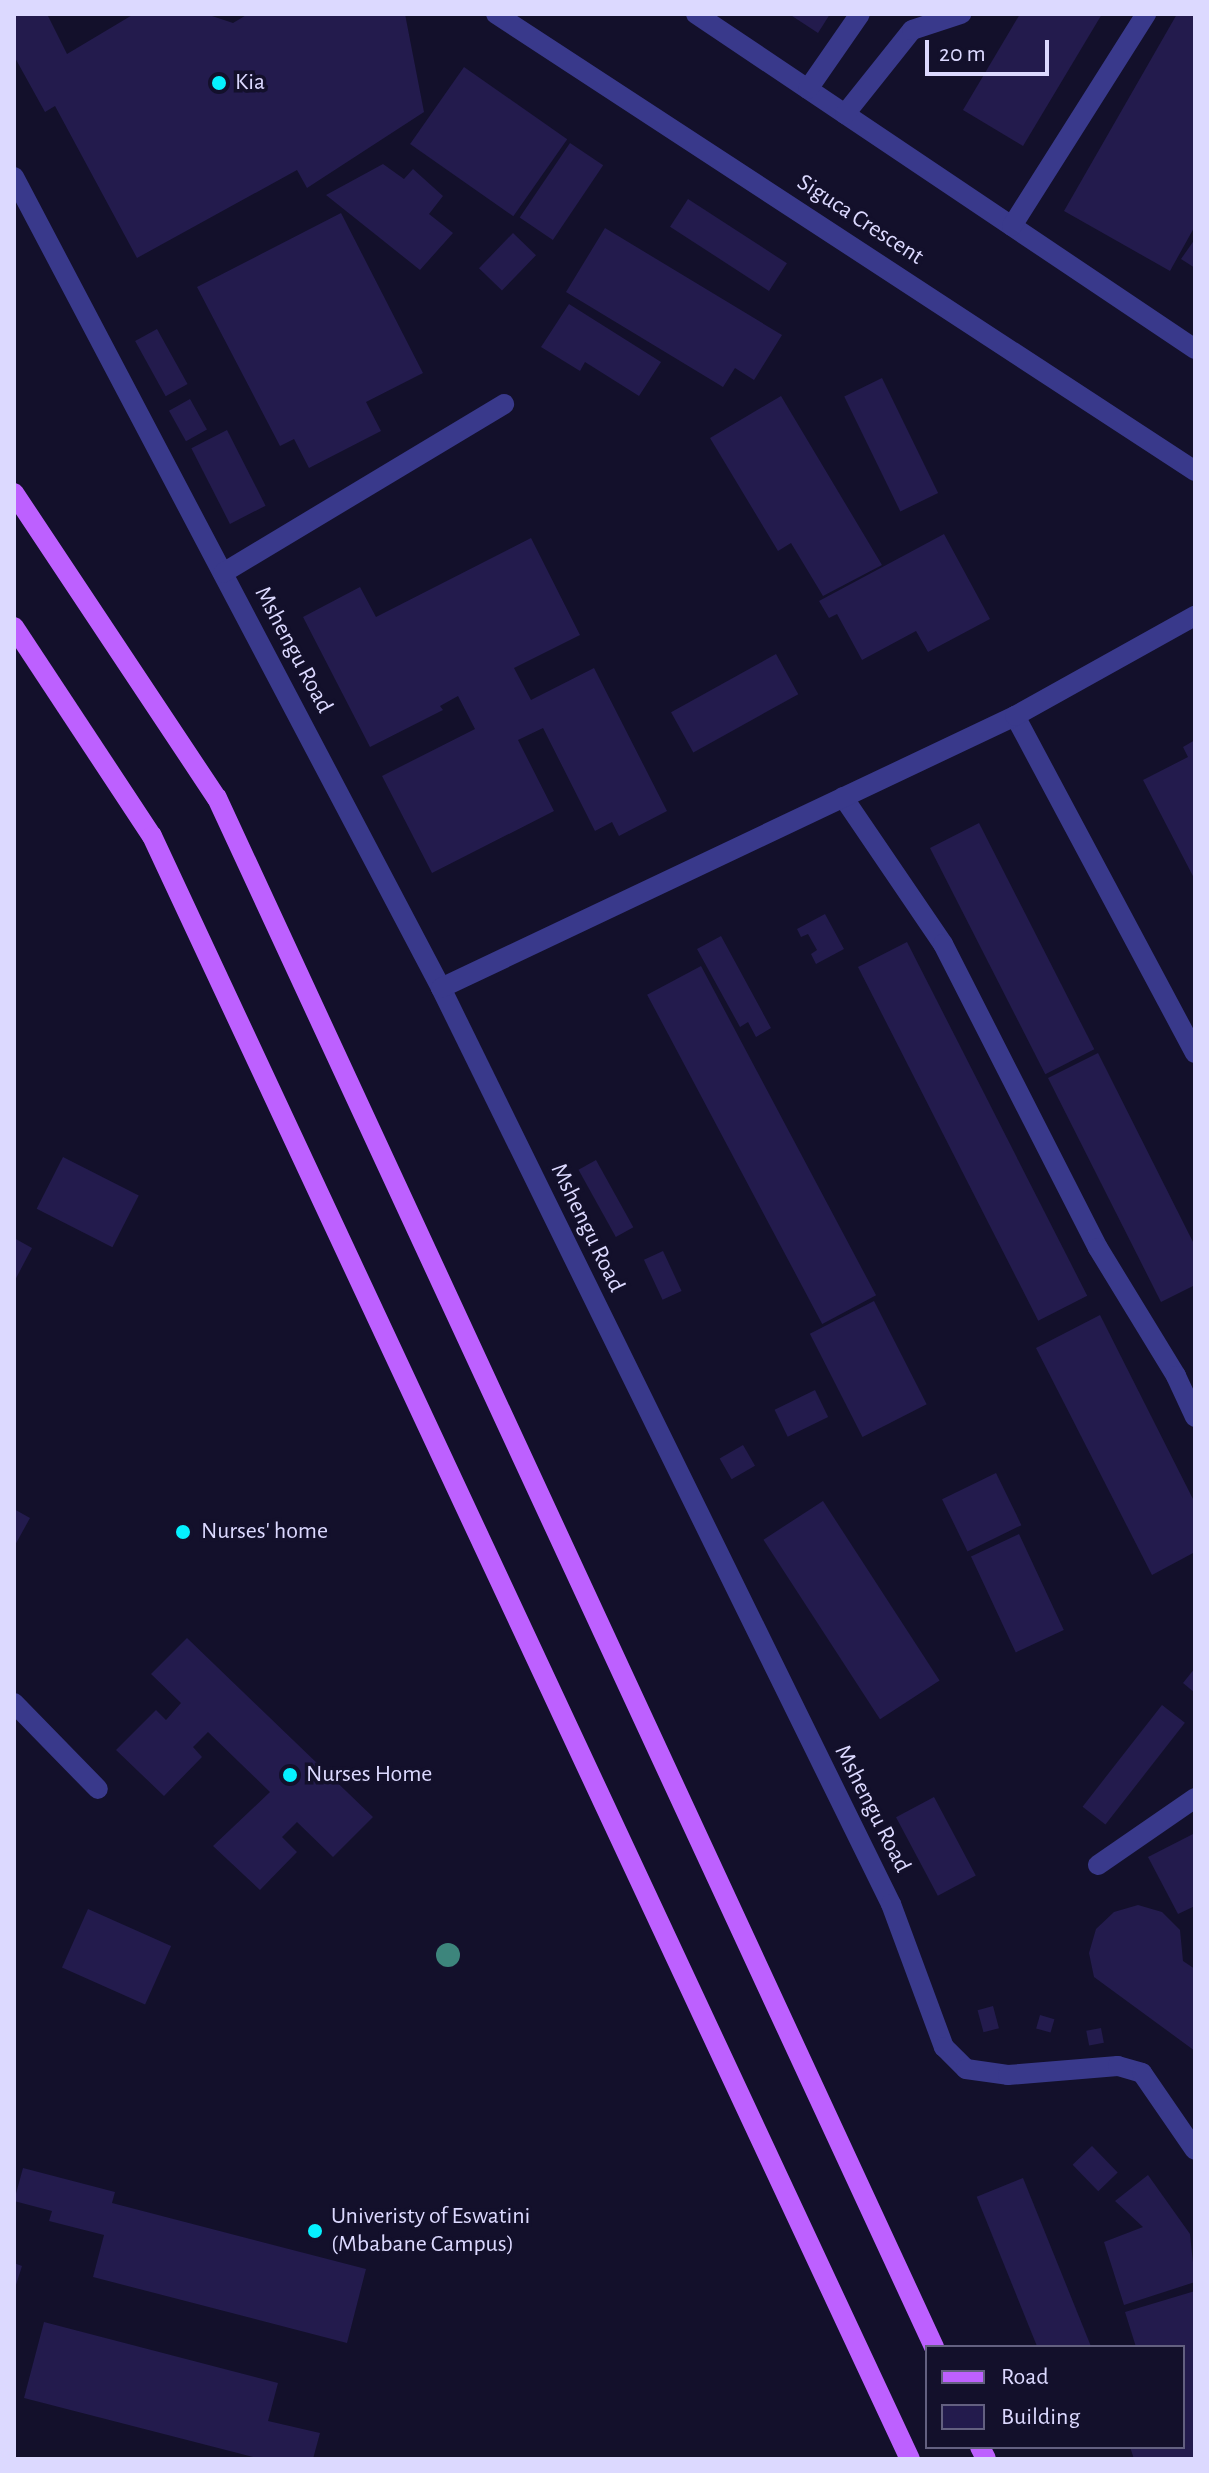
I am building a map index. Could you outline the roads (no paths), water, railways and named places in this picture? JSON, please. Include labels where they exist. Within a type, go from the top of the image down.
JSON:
[{"type":"main road","points":[[14,493],[217,798],[933,2345]]},
{"type":"main road","points":[[14,627],[152,836],[910,2459]]},
{"type":"street","name":"Siguca Crescent","points":[[496,14],[1195,471]]},
{"type":"street","points":[[696,14],[1195,349]]},
{"type":"street","points":[[808,89],[860,14]]},
{"type":"street","points":[[845,114],[912,30],[961,14]]},
{"type":"street","points":[[1012,226],[1146,14]]},
{"type":"street","name":"Mshengu Road","points":[[14,177],[441,988],[891,1904],[944,2047],[966,2069],[1008,2075],[1118,2066],[1142,2073],[1195,2150]]},
{"type":"street","points":[[223,573],[504,404]]},
{"type":"street","points":[[441,988],[1015,716],[1195,616]]},
{"type":"street","points":[[1015,716],[1195,1053]]},
{"type":"street","points":[[843,797],[943,944],[1098,1248],[1176,1376],[1195,1417]]},
{"type":"street","points":[[14,1703],[98,1789]]},
{"type":"street","points":[[1098,1865],[1195,1798]]},
{"type":"place","name":"Kia","points":[[219,83]]},
{"type":"place","name":"Nurses' home","points":[[183,1532]]},
{"type":"place","name":"Nurses Home","points":[[290,1775]]},
{"type":"place","name":"Univeristy of Eswatini (Mbabane Campus)","points":[[315,2231]]}]
